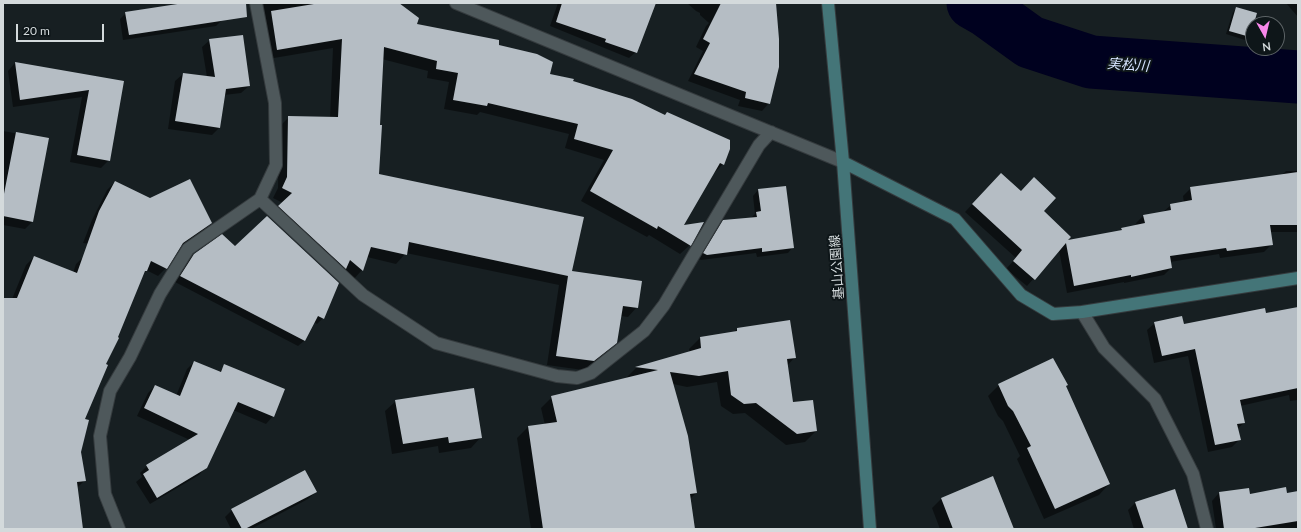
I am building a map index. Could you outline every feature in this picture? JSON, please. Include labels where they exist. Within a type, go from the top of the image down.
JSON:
[{"type":"main road","name":"基山公園線","points":[[828,3],[843,162],[870,529]]},
{"type":"main road","points":[[843,162],[955,219],[1021,295],[1053,314],[1082,312],[1298,278]]},
{"type":"street","points":[[119,529],[106,494],[100,436],[110,391],[130,357],[160,294],[188,249],[260,199],[276,165],[275,102],[256,3]]},
{"type":"street","points":[[456,3],[843,162]]},
{"type":"street","points":[[260,199],[363,295],[436,344],[556,376],[577,378],[591,373],[644,331],[664,305],[759,145],[771,132]]},
{"type":"street","points":[[1082,312],[1104,348],[1155,399],[1193,474],[1207,529]]},
{"type":"building","points":[[184,3],[246,3],[247,17],[129,35],[125,12]]},
{"type":"building","points":[[320,3],[399,3],[419,18],[417,24],[499,40],[499,45],[537,54],[553,62],[550,74],[574,79],[573,81],[632,99],[665,115],[667,112],[730,140],[730,149],[724,165],[720,163],[684,225],[704,222],[691,246],[658,226],[657,229],[590,191],[613,150],[574,139],[578,124],[488,103],[487,106],[453,100],[458,73],[436,69],[437,61],[384,47],[379,174],[584,217],[572,271],[642,281],[638,308],[623,306],[617,343],[594,361],[556,356],[568,276],[409,242],[407,255],[371,247],[363,271],[350,260],[346,269],[278,206],[292,193],[282,188],[287,177],[288,116],[338,117],[342,39],[277,50],[271,11]]},
{"type":"building","points":[[562,3],[656,3],[637,53],[605,42],[606,39],[556,22]]},
{"type":"building","points":[[721,3],[776,3],[779,39],[779,67],[770,104],[745,98],[746,92],[694,74],[710,43],[703,39]]},
{"type":"building","points":[[1236,7],[1257,13],[1256,16],[1245,16],[1245,36],[1229,31]]},
{"type":"building","points":[[243,35],[250,86],[226,89],[220,128],[175,121],[183,73],[215,77],[209,39]]},
{"type":"building","points":[[15,62],[124,81],[110,161],[77,155],[89,90],[20,100]]},
{"type":"building","points":[[16,132],[49,138],[33,222],[3,216],[3,199]]},
{"type":"building","points":[[1298,172],[1298,225],[1270,225],[1273,245],[1227,251],[1226,248],[1170,256],[1172,268],[1131,277],[1131,275],[1074,286],[1066,243],[1035,280],[1013,261],[1022,250],[972,204],[1001,173],[1021,191],[1034,177],[1056,198],[1044,211],[1071,237],[1068,240],[1122,230],[1121,228],[1145,223],[1143,215],[1171,210],[1170,204],[1192,200],[1190,187]]},
{"type":"building","points":[[190,179],[212,223],[183,243],[167,269],[151,261],[147,271],[145,271],[118,337],[119,338],[106,364],[108,365],[85,419],[89,420],[81,452],[86,481],[77,482],[83,529],[3,529],[3,298],[17,298],[34,256],[77,273],[99,211],[115,181],[150,198]]},
{"type":"building","points":[[786,186],[794,248],[762,252],[762,248],[707,255],[703,253],[723,220],[757,217],[756,212],[761,211],[758,189]]},
{"type":"building","points":[[267,216],[339,283],[324,319],[318,316],[305,341],[180,276],[194,254],[222,234],[235,246]]},
{"type":"building","points":[[1298,307],[1298,388],[1240,400],[1245,423],[1237,424],[1241,440],[1215,445],[1195,349],[1162,356],[1154,322],[1182,316],[1184,324],[1265,308],[1266,313]]},
{"type":"building","points":[[790,320],[796,358],[787,359],[793,402],[813,400],[817,431],[797,434],[756,403],[744,404],[731,395],[728,371],[699,376],[670,372],[688,436],[697,493],[690,494],[695,529],[543,529],[528,426],[557,422],[551,396],[658,370],[635,367],[701,348],[700,337],[737,331],[737,328]]},
{"type":"building","points":[[1053,358],[1068,385],[1066,386],[1110,484],[1055,509],[1027,448],[1031,446],[1013,411],[1008,406],[998,384]]},
{"type":"building","points":[[194,361],[221,372],[224,364],[285,389],[274,417],[238,402],[207,468],[157,498],[143,474],[149,470],[146,465],[198,434],[144,408],[155,385],[180,396]]},
{"type":"building","points":[[474,388],[482,438],[449,443],[448,437],[403,444],[395,400]]},
{"type":"building","points":[[305,470],[317,492],[245,529],[242,529],[231,509]]},
{"type":"building","points":[[993,476],[1014,529],[953,529],[941,498]]},
{"type":"building","points":[[1286,487],[1287,493],[1298,491],[1298,521],[1249,529],[1224,529],[1219,492],[1249,488],[1250,494]]},
{"type":"building","points":[[1175,489],[1188,529],[1144,529],[1135,502]]},
{"type":"waterway","name":"実松川","points":[[973,3],[987,11],[1030,42],[1091,62],[1298,77]]}]
